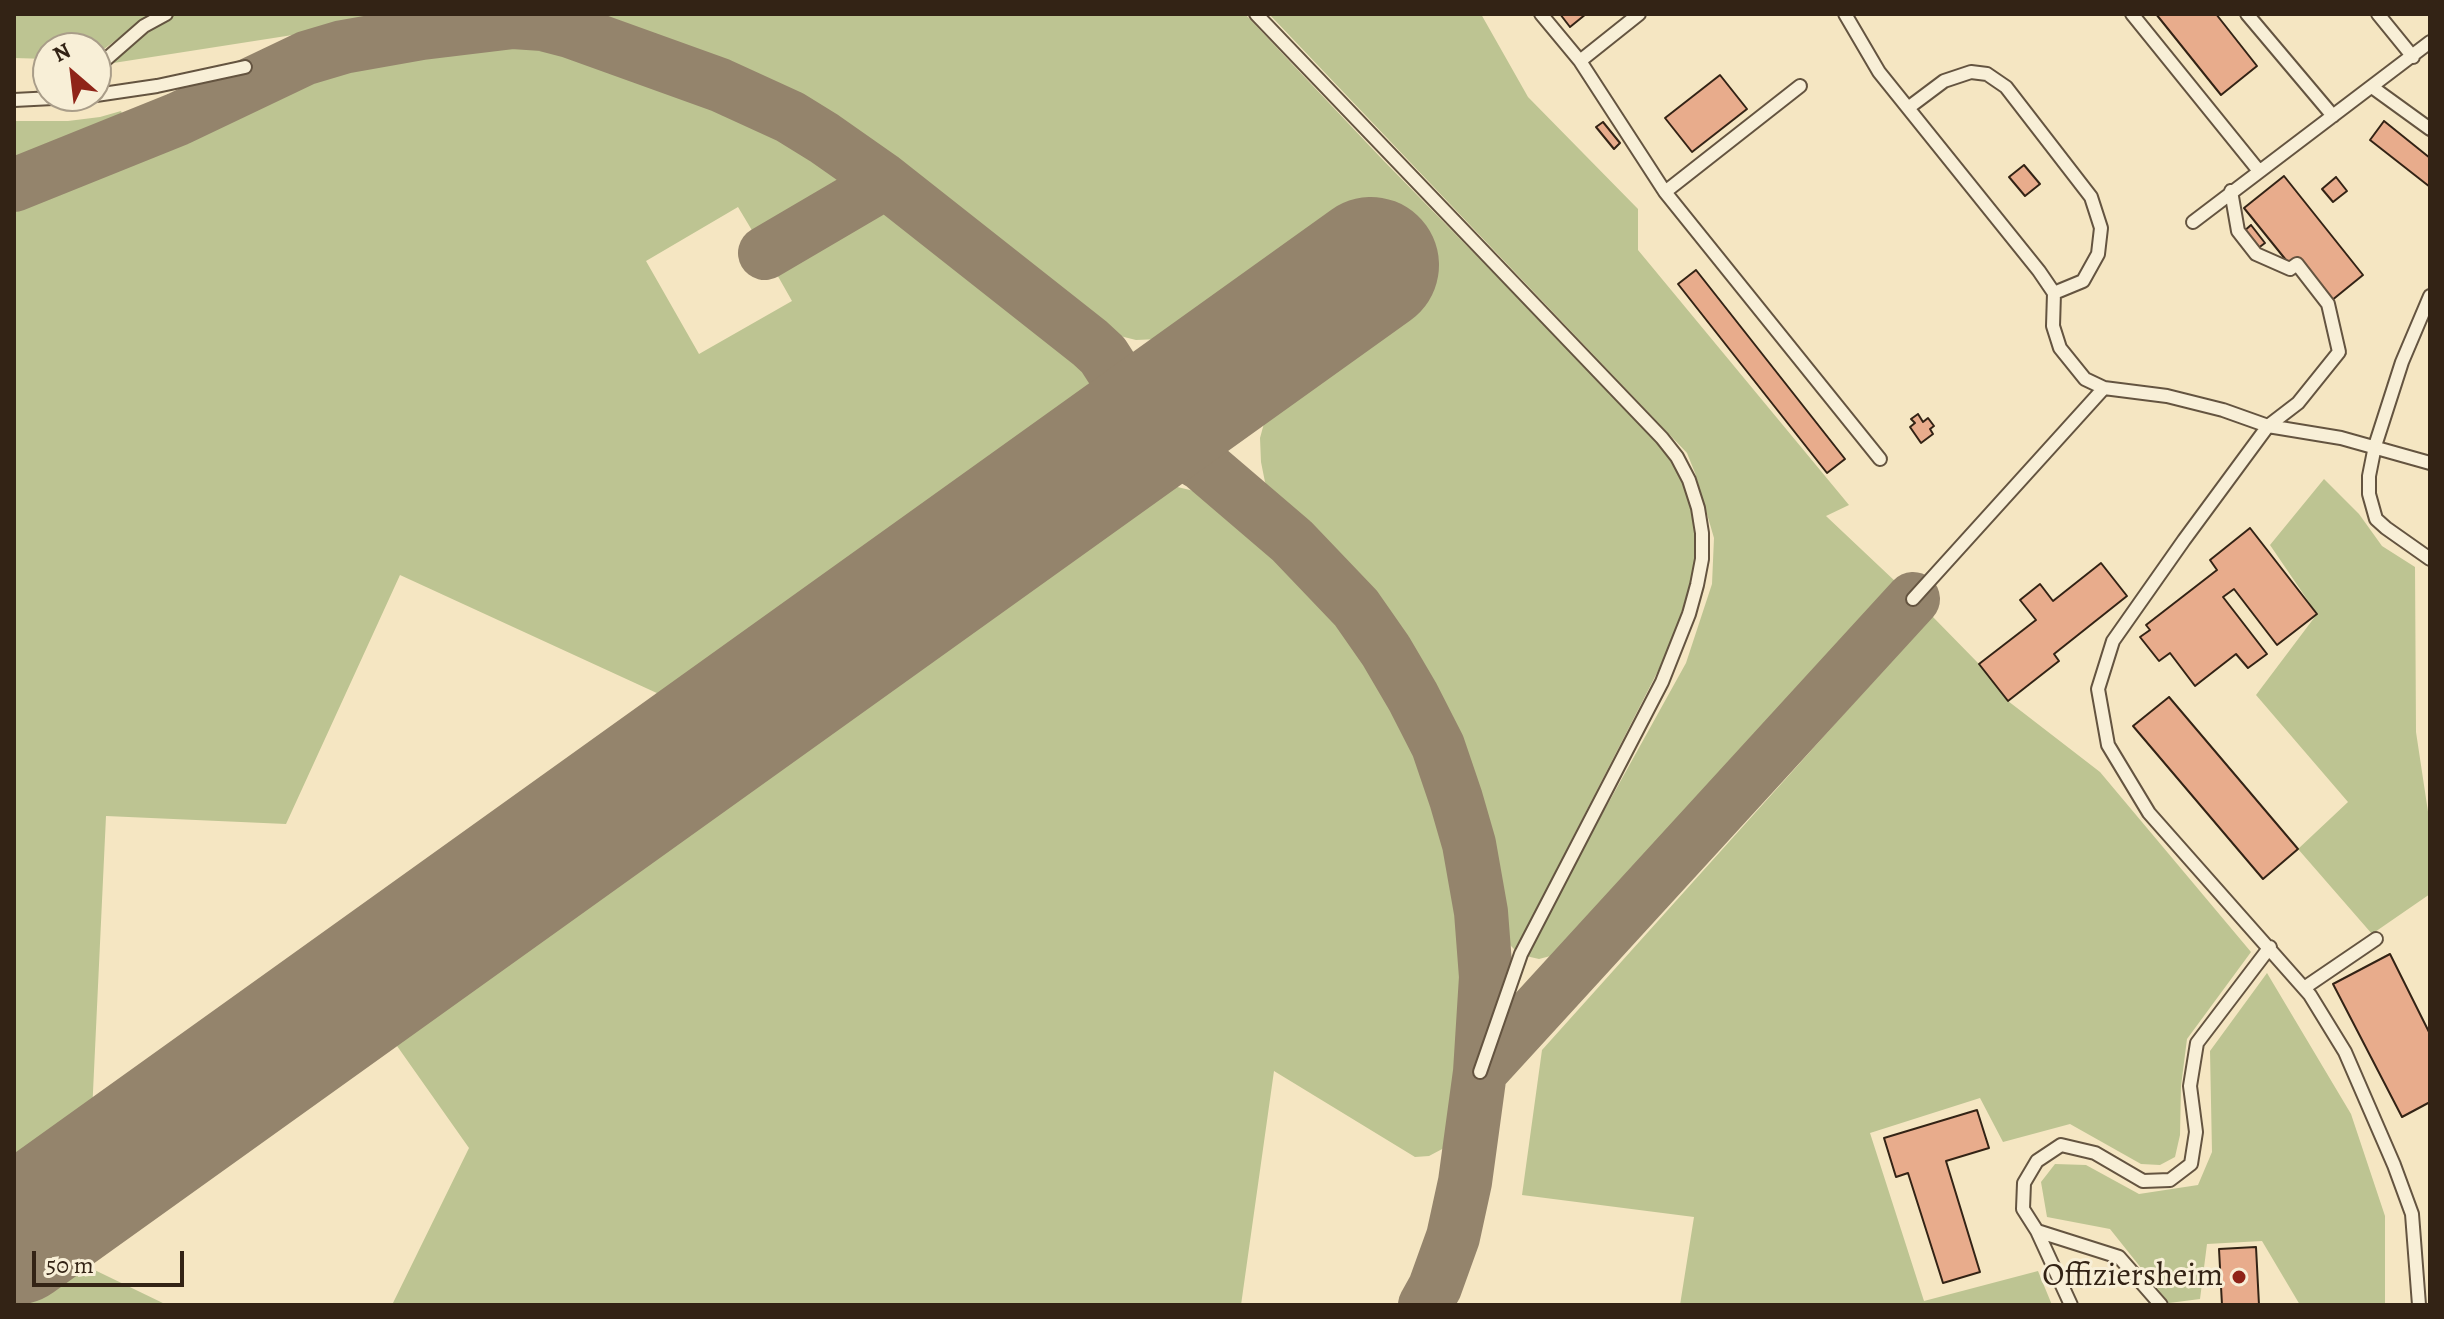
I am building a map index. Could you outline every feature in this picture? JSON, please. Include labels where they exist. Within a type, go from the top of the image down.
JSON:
[{"type":"lane","points":[[112,54],[144,26],[166,14]]},
{"type":"lane","points":[[1256,14],[1662,438],[1689,480],[1698,508],[1702,559],[1689,614],[1662,682],[1521,954],[1480,1072]]},
{"type":"lane","points":[[1541,14],[1580,61],[1665,192],[1880,459]]},
{"type":"lane","points":[[1580,61],[1639,14]]},
{"type":"lane","points":[[1845,14],[1879,72],[2054,293],[2053,326],[2060,348],[2085,379],[2104,388],[2167,396],[2223,410],[2268,426],[2375,446],[2430,463]]},
{"type":"lane","points":[[2132,14],[2259,171]]},
{"type":"lane","points":[[2247,14],[2333,116]]},
{"type":"lane","points":[[2378,14],[2413,57]]},
{"type":"lane","points":[[2193,222],[2430,42]]},
{"type":"lane","points":[[112,93],[245,67]]},
{"type":"lane","points":[[1908,108],[1944,81],[1971,72],[1987,74],[2006,87],[2091,197],[2101,228],[2098,254],[2083,281],[2054,293]]},
{"type":"lane","points":[[1665,192],[1800,86]]},
{"type":"lane","points":[[2372,87],[2430,129]]},
{"type":"lane","points":[[2231,191],[2238,231],[2256,254],[2290,269],[2297,264],[2328,304],[2339,352],[2298,403],[2268,426],[2113,641],[2098,689],[2108,745],[2149,813],[2304,988],[2345,1052],[2412,1214],[2419,1305]]},
{"type":"lane","points":[[2430,296],[2402,362],[2375,446],[2369,476],[2369,494],[2376,519],[2430,559]]},
{"type":"lane","points":[[1913,599],[2104,388]]},
{"type":"lane","points":[[2304,988],[2376,939]]},
{"type":"lane","points":[[2071,1305],[2037,1231],[2023,1209],[2024,1183],[2037,1161],[2061,1145],[2095,1153],[2143,1181],[2170,1180],[2191,1164],[2196,1132],[2190,1086],[2197,1043],[2270,947]]},
{"type":"lane","points":[[2037,1231],[2119,1257],[2161,1305]]},
{"type":"green space","points":[[15,14],[156,14],[144,19],[112,43],[112,32],[32,32],[32,59],[14,58]]},
{"type":"green space","points":[[178,14],[427,14],[112,63],[112,60],[152,26]]},
{"type":"green space","points":[[577,14],[1245,14],[1671,455],[1680,471],[1694,519],[1695,566],[1678,625],[1659,669],[1515,950],[1501,929],[1490,860],[1473,793],[1449,730],[1425,685],[1394,633],[1358,586],[1338,562],[1286,514],[1265,482],[1260,438],[1273,403],[1411,303],[1347,214],[1185,329],[1159,339],[1136,340],[1116,335],[1096,325],[895,164],[798,101],[661,44]]},
{"type":"green space","points":[[1269,14],[1481,14],[1528,97],[1638,209],[1638,250],[1849,505],[1826,516],[1897,583],[1558,954],[1539,959],[1526,956],[1686,663],[1712,584],[1714,538],[1695,473],[1687,453]]},
{"type":"green space","points":[[492,43],[542,44],[734,110],[843,173],[845,182],[842,189],[759,242],[738,207],[646,261],[699,354],[792,301],[771,264],[842,219],[886,205],[1078,357],[1090,385],[1088,400],[672,700],[400,575],[286,824],[106,816],[92,1113],[14,1169],[14,211],[176,146],[249,106],[314,76],[369,61]]},
{"type":"green space","points":[[121,111],[124,118],[14,161],[14,121],[68,121]]},
{"type":"green space","points":[[2324,479],[2359,514],[2382,546],[2415,567],[2416,732],[2430,825],[2430,894],[2372,934],[2298,849],[2348,802],[2256,695],[2317,614],[2270,545]]},
{"type":"green space","points":[[1173,486],[1203,493],[1233,514],[1282,558],[1336,614],[1377,670],[1412,733],[1436,795],[1461,897],[1466,977],[1461,1062],[1453,1125],[1446,1147],[1429,1156],[1415,1157],[1274,1071],[1241,1305],[392,1305],[469,1148],[390,1036],[1151,490]]},
{"type":"green space","points":[[1932,616],[1979,664],[2008,701],[2100,772],[2251,952],[2187,1039],[2181,1086],[2180,1135],[2175,1157],[2160,1165],[2141,1164],[2070,1124],[2003,1142],[1980,1098],[1870,1133],[1924,1301],[2038,1271],[2052,1305],[1680,1305],[1694,1217],[1522,1195],[1542,1050]]},
{"type":"green space","points":[[2267,973],[2351,1114],[2385,1216],[2385,1305],[2300,1305],[2262,1241],[2207,1244],[2200,1299],[2169,1303],[2110,1229],[2047,1217],[2041,1182],[2055,1164],[2086,1165],[2139,1194],[2198,1185],[2212,1152],[2210,1051]]},
{"type":"green space","points":[[78,1262],[167,1305],[18,1305]]},
{"type":"building","points":[[1560,14],[1586,14],[1570,27]]},
{"type":"building","points":[[2156,14],[2216,14],[2257,66],[2221,95]]},
{"type":"building","points":[[1720,75],[1747,109],[1692,152],[1665,118]]},
{"type":"building","points":[[2384,121],[2430,158],[2430,187],[2370,140]]},
{"type":"building","points":[[1603,122],[1620,143],[1614,149],[1596,127]]},
{"type":"building","points":[[2024,165],[2040,184],[2025,196],[2009,177]]},
{"type":"building","points":[[2284,176],[2363,275],[2331,301],[2290,265],[2244,208]]},
{"type":"building","points":[[2336,177],[2347,191],[2333,202],[2322,189]]},
{"type":"building","points":[[2251,225],[2265,243],[2257,249],[2243,232]]},
{"type":"building","points":[[1696,270],[1845,459],[1827,473],[1678,284]]},
{"type":"building","points":[[1918,414],[1923,422],[1928,418],[1934,426],[1930,429],[1933,434],[1921,443],[1910,427],[1915,423],[1911,419]]},
{"type":"building","points":[[2250,528],[2317,614],[2277,645],[2234,589],[2223,597],[2267,654],[2248,668],[2236,654],[2195,686],[2170,653],[2159,661],[2140,637],[2150,630],[2146,625],[2217,570],[2210,560]]},
{"type":"building","points":[[2101,563],[2127,596],[2054,654],[2059,661],[2008,701],[1979,664],[2036,620],[2020,600],[2040,584],[2053,601]]},
{"type":"building","points":[[2169,697],[2298,849],[2263,879],[2133,726]]},
{"type":"building","points":[[2390,954],[2430,1034],[2430,1102],[2402,1117],[2333,984]]},
{"type":"building","points":[[1977,1110],[1989,1148],[1946,1161],[1980,1272],[1943,1283],[1908,1173],[1896,1177],[1884,1138]]},
{"type":"building","name":"Offiziersheim","points":[[2256,1247],[2259,1305],[2222,1305],[2219,1249]]},
{"type":"taxiway","points":[[14,185],[178,119],[306,58],[343,47],[422,33],[513,22],[543,24],[720,85],[790,117],[881,178],[1090,343],[1114,372],[1127,408],[1119,435],[1094,464]]},
{"type":"taxiway","points":[[765,253],[869,192],[881,178]]},
{"type":"taxiway","points":[[1094,464],[1122,450],[1139,446],[1160,446],[1182,452],[1202,464],[1292,541],[1356,608],[1386,651],[1438,746],[1469,844],[1481,912],[1486,977],[1480,1072],[1465,1182],[1453,1237],[1425,1305]]},
{"type":"taxiway","points":[[1480,1072],[1913,599]]},
{"type":"runway","points":[[14,1237],[1371,265]]},
{"type":"place","name":"Offiziersheim","points":[[2239,1277]]}]
